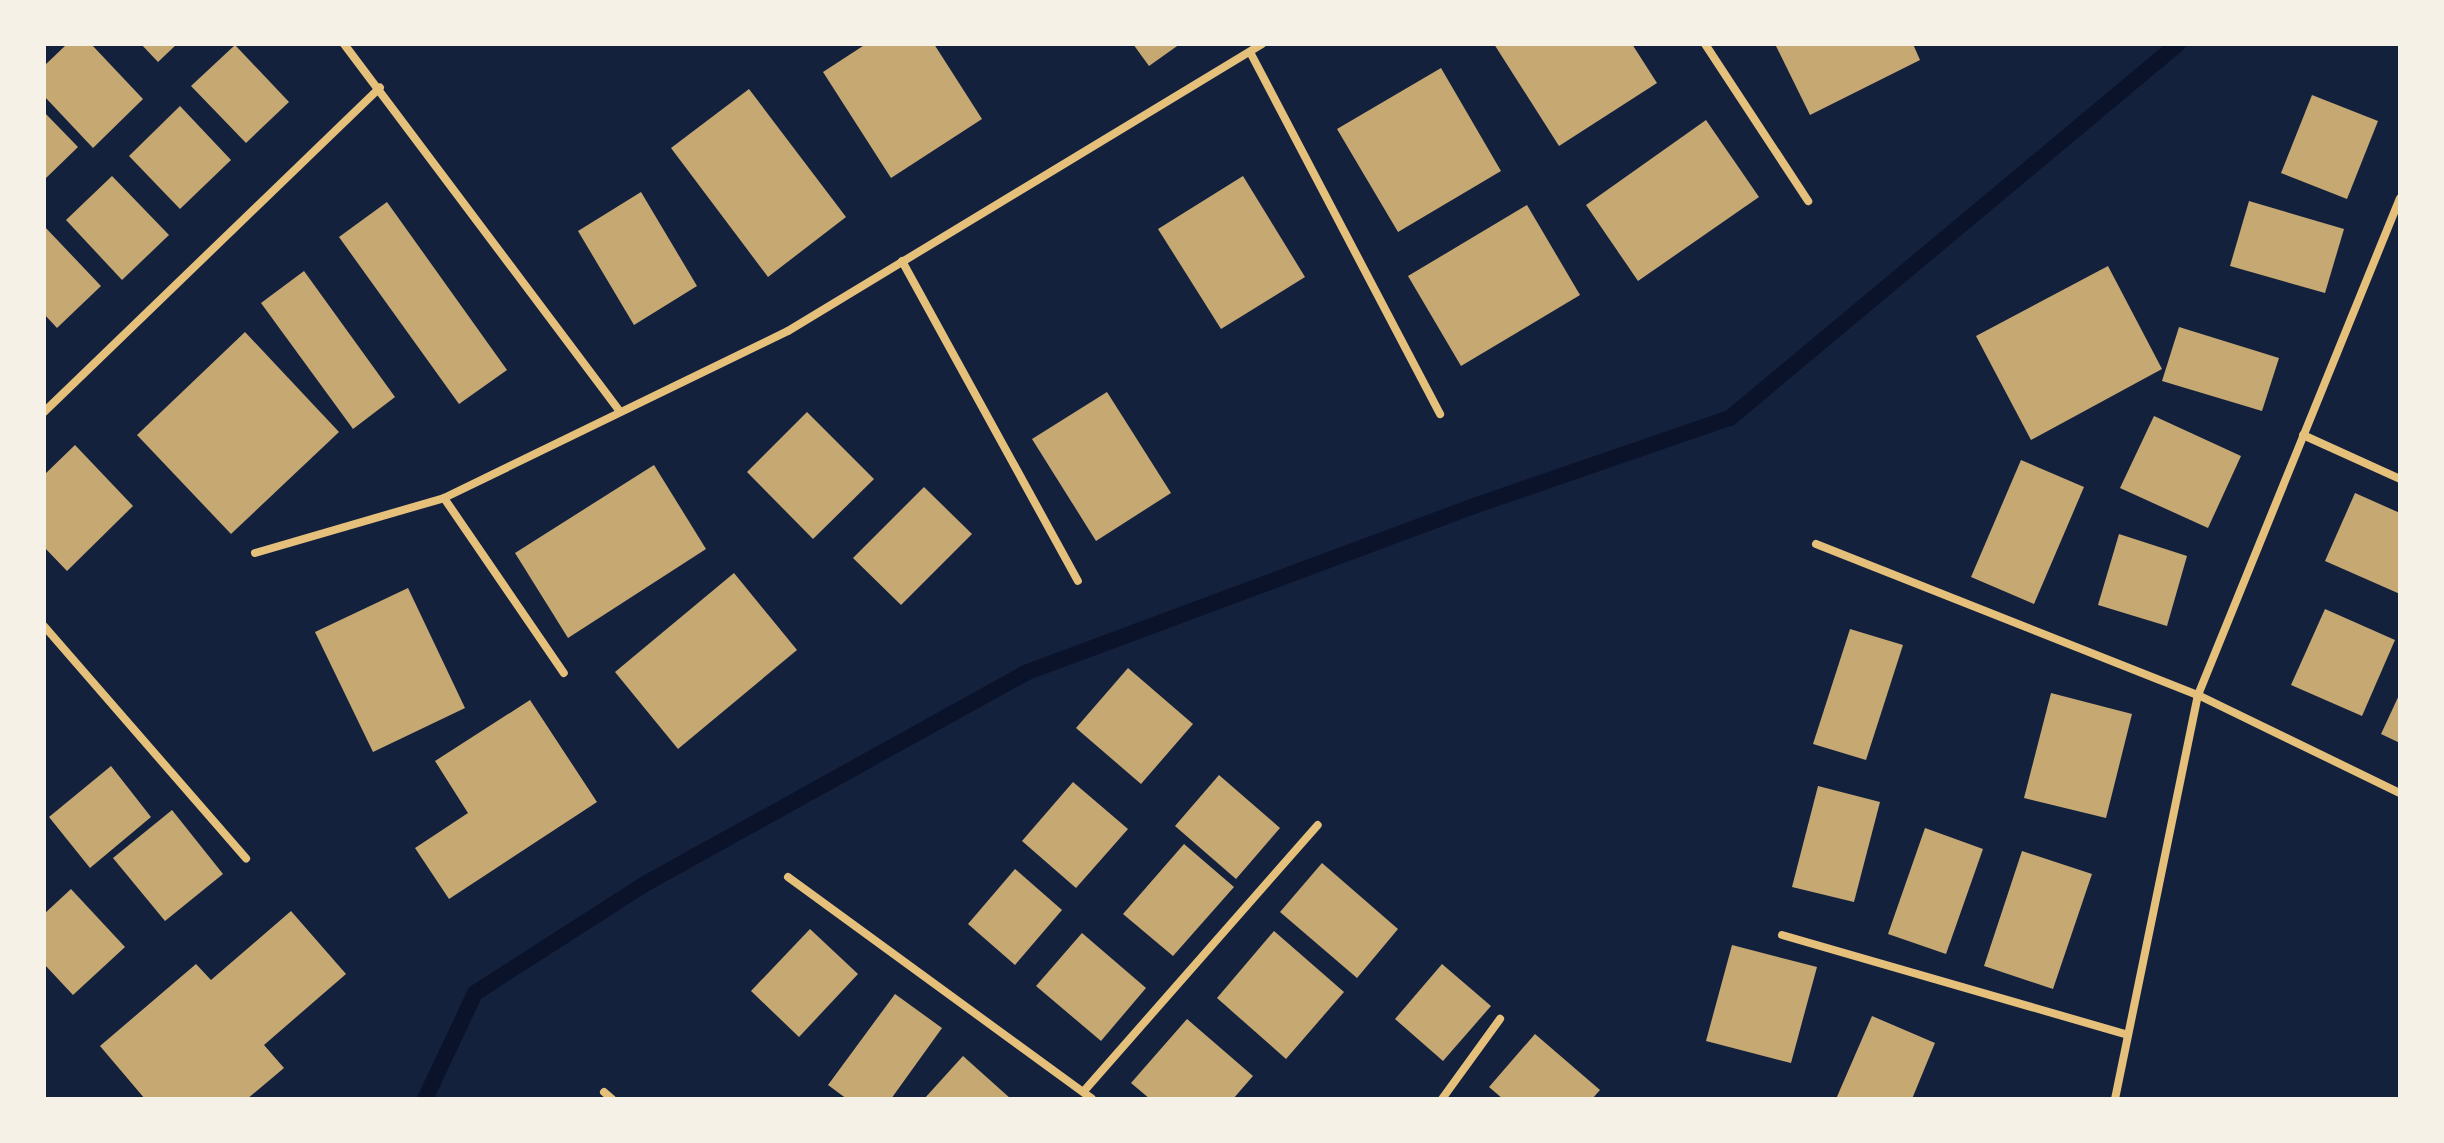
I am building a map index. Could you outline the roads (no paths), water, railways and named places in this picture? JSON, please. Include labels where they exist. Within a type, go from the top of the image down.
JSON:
[{"type":"street","points":[[344,44],[380,88],[620,412]]},
{"type":"street","points":[[255,553],[444,498],[788,331],[1262,44]]},
{"type":"street","points":[[1705,44],[1808,201]]},
{"type":"street","points":[[1250,52],[1440,414]]},
{"type":"street","points":[[44,412],[380,88]]},
{"type":"street","points":[[2115,1099],[2198,695],[2400,198]]},
{"type":"street","points":[[902,261],[1078,581]]},
{"type":"street","points":[[2303,435],[2400,479]]},
{"type":"street","points":[[444,498],[564,673]]},
{"type":"street","points":[[1816,544],[2198,695],[2400,793]]},
{"type":"street","points":[[44,626],[246,858]]},
{"type":"street","points":[[1084,1091],[1318,825]]},
{"type":"street","points":[[788,877],[1092,1099]]},
{"type":"street","points":[[1782,935],[2128,1035]]},
{"type":"street","points":[[1442,1099],[1500,1019]]},
{"type":"street","points":[[604,1092],[612,1099]]},
{"type":"waterway","points":[[425,1099],[475,993],[643,885],[1025,673],[1471,507],[1730,418],[2178,44]]}]
